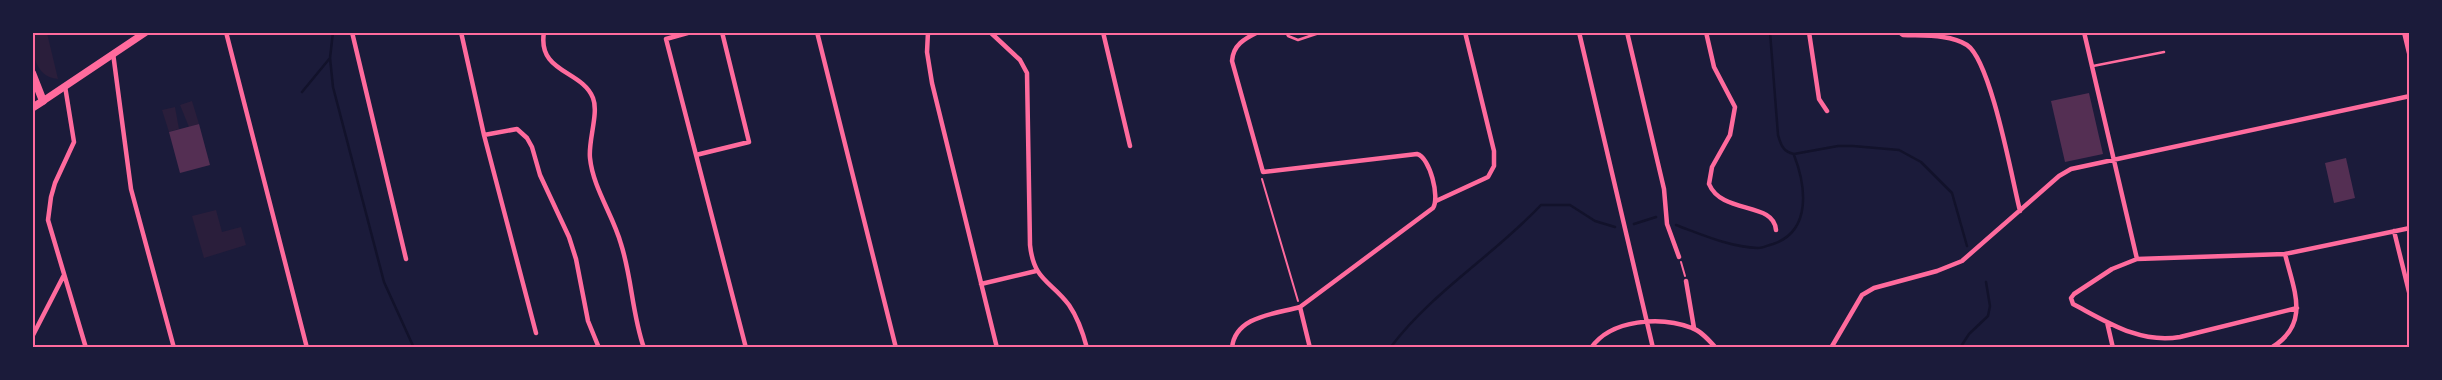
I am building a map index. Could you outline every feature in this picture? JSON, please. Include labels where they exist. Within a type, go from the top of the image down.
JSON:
[{"type":"main road","points":[[32,108],[146,32]]},
{"type":"main road","points":[[32,73],[43,101]]},
{"type":"street","points":[[226,32],[307,348]]},
{"type":"street","points":[[352,32],[406,259]]},
{"type":"street","points":[[462,32],[484,135],[536,333]]},
{"type":"street","points":[[544,32],[542,44],[546,56],[559,69],[589,91],[594,103],[589,144],[592,170],[625,255],[637,324],[644,348]]},
{"type":"street","points":[[691,32],[666,38],[746,348]]},
{"type":"street","points":[[696,155],[749,142],[722,32]]},
{"type":"street","points":[[817,32],[896,348]]},
{"type":"street","points":[[928,32],[927,52],[932,83],[997,348]]},
{"type":"street","points":[[990,32],[1020,60],[1027,73],[1030,245],[1036,271],[1073,311],[1088,348]]},
{"type":"street","points":[[1102,32],[1130,146]]},
{"type":"street","points":[[1232,348],[1236,333],[1246,323],[1300,307],[1433,208],[1436,201],[1427,163],[1421,155],[1416,154],[1263,172],[1232,61],[1234,49],[1239,43],[1258,32]]},
{"type":"street","points":[[1436,201],[1488,177],[1494,166],[1494,151],[1465,32]]},
{"type":"street","points":[[1579,32],[1653,348]]},
{"type":"street","points":[[1627,32],[1664,189],[1667,224],[1679,257]]},
{"type":"street","points":[[1706,32],[1714,67],[1735,107],[1730,135],[1712,167],[1709,184],[1717,196],[1726,202],[1769,216],[1775,223],[1776,230]]},
{"type":"street","points":[[1809,32],[1819,99],[1827,111]]},
{"type":"street","points":[[1899,32],[1903,35],[1958,41],[1968,46],[1975,53],[1990,89],[2020,211]]},
{"type":"street","points":[[2084,32],[2137,259]]},
{"type":"street","points":[[2404,32],[2410,57]]},
{"type":"street","points":[[114,54],[131,189],[174,348]]},
{"type":"street","points":[[65,86],[74,142],[50,197],[48,220],[86,348]]},
{"type":"street","points":[[1832,347],[1862,294],[1874,288],[1937,271],[1962,261],[2065,172],[2113,159],[2410,96]]},
{"type":"street","points":[[484,135],[517,129],[527,138],[532,147],[540,175],[569,237],[576,259],[588,321],[599,348]]},
{"type":"street","points":[[2297,308],[2171,339],[2150,338],[2107,322],[2073,304],[2071,298],[2074,294],[2112,269],[2137,259],[2285,254],[2410,228]]},
{"type":"street","points":[[2394,231],[2410,296]]},
{"type":"street","points":[[2271,348],[2280,342],[2290,330],[2297,317],[2297,308],[2285,254]]},
{"type":"street","points":[[981,284],[1036,271]]},
{"type":"street","points":[[32,337],[64,275]]},
{"type":"street","points":[[1686,281],[1694,328]]},
{"type":"street","points":[[1300,307],[1310,348]]},
{"type":"street","points":[[1591,348],[1609,330],[1646,322],[1680,324],[1694,328],[1716,348]]},
{"type":"street","points":[[2107,322],[2113,348]]},
{"type":"lane","points":[[1286,32],[1288,36],[1298,40],[1322,32]]},
{"type":"lane","points":[[2092,66],[2164,52]]},
{"type":"path","points":[[1263,172],[1262,181],[1300,307]]},
{"type":"path","points":[[1679,257],[1686,281]]},
{"type":"shaded area","points":[[32,33],[47,33],[58,79],[44,74],[39,68],[34,55]]},
{"type":"shaded area","points":[[192,101],[199,124],[189,127],[180,105]]},
{"type":"shaded area","points":[[175,107],[179,129],[169,132],[162,110]]},
{"type":"shaded area","points":[[216,210],[222,232],[241,227],[246,245],[204,258],[192,216]]},
{"type":"building","points":[[2089,93],[2103,154],[2065,162],[2051,101]]},
{"type":"building","points":[[199,124],[210,165],[180,173],[169,132]]},
{"type":"building","points":[[2346,158],[2355,198],[2334,203],[2325,163]]},
{"type":"waterway","points":[[302,92],[330,58],[333,32]]},
{"type":"waterway","points":[[1770,32],[1778,135],[1781,145],[1785,150],[1794,154],[1838,146],[1899,150],[1921,162],[1952,193],[1967,246]]},
{"type":"waterway","points":[[330,58],[333,87],[384,282],[414,348]]},
{"type":"waterway","points":[[1676,225],[1717,240],[1748,247],[1762,248],[1786,238],[1800,218],[1803,206],[1801,180],[1794,155]]},
{"type":"waterway","points":[[1390,348],[1425,309],[1541,205],[1570,205],[1595,221],[1615,227]]},
{"type":"waterway","points":[[1634,224],[1656,217]]},
{"type":"waterway","points":[[1960,348],[1969,334],[1988,316],[1990,306],[1986,282]]}]
